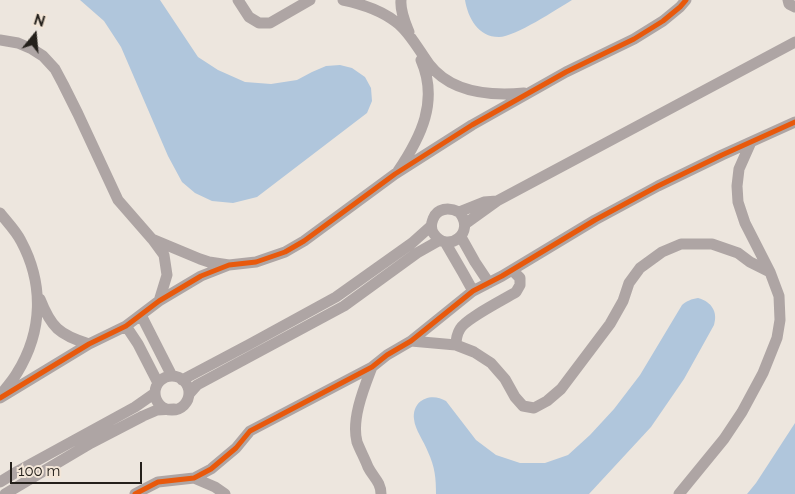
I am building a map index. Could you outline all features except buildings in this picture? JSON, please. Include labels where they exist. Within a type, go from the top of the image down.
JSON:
[{"type":"street","points":[[238,0],[249,18],[259,23],[270,23],[307,2],[319,0]]},
{"type":"street","points":[[344,0],[362,4],[398,23],[431,66],[445,80],[457,86],[477,92],[504,95],[529,92]]},
{"type":"street","points":[[396,174],[415,145],[422,128],[429,88],[426,72],[404,18],[401,0]]},
{"type":"street","points":[[152,239],[200,259],[229,265],[256,262],[285,252],[304,241],[396,174],[472,125],[566,72],[634,39],[663,21],[686,0]]},
{"type":"street","points":[[788,0],[789,4],[795,7]]},
{"type":"street","points":[[0,40],[18,43],[32,49],[43,56],[54,69],[78,114],[118,200],[164,255],[167,275],[159,301]]},
{"type":"street","points":[[465,224],[497,201],[795,42]]},
{"type":"street","points":[[135,494],[158,482],[194,478],[211,469],[236,448],[250,430],[372,367],[411,340],[473,291],[595,220],[658,186],[795,122]]},
{"type":"street","points":[[679,494],[724,438],[742,412],[763,373],[777,338],[780,320],[779,296],[770,272],[745,223],[738,202],[739,169],[751,142]]},
{"type":"street","points":[[722,155],[739,169]]},
{"type":"street","points":[[459,212],[484,202],[497,201]]},
{"type":"street","points":[[188,394],[197,385],[344,306],[417,253],[442,241],[450,242],[456,240],[464,232],[465,224],[462,216],[454,209],[443,209],[434,216],[431,226],[432,231],[442,241],[464,272],[473,291]]},
{"type":"street","points":[[0,213],[24,246],[30,261],[38,307],[36,328],[28,351],[17,374],[0,397]]},
{"type":"street","points":[[0,482],[135,406],[166,377],[177,378],[336,298],[412,243],[431,226]]},
{"type":"street","points":[[460,237],[489,283]]},
{"type":"street","points":[[738,253],[753,237]]},
{"type":"street","points":[[411,340],[456,345],[474,352],[491,363],[505,379],[514,397],[523,406],[534,408],[547,402],[561,389],[610,324],[623,300],[629,283],[640,268],[662,252],[681,244],[712,244],[738,253],[750,262],[770,272]]},
{"type":"street","points":[[0,397],[89,344],[126,326],[159,301],[201,276],[229,265]]},
{"type":"street","points":[[456,345],[460,328],[467,321],[516,292],[520,285],[520,278],[512,270]]},
{"type":"street","points":[[36,291],[47,316],[60,332],[74,340],[89,344]]},
{"type":"street","points":[[5,494],[91,443],[143,416],[157,410],[174,410],[184,404],[187,400],[188,388],[186,384],[177,378],[140,315]]},
{"type":"street","points":[[126,326],[138,344],[156,388],[156,398],[163,407],[174,410]]},
{"type":"street","points":[[372,367],[356,419],[357,441],[370,470],[381,487],[381,494]]},
{"type":"street","points":[[344,381],[358,388],[363,393]]},
{"type":"street","points":[[194,478],[215,487],[225,494]]},
{"type":"water","points":[[80,0],[160,0],[198,57],[218,70],[245,82],[271,84],[297,80],[326,66],[340,65],[352,68],[365,77],[371,88],[372,101],[367,113],[257,197],[233,203],[212,201],[195,193],[182,182],[168,156],[121,47],[104,21]]},
{"type":"water","points":[[465,0],[572,0],[525,28],[499,37],[485,34],[475,25]]},
{"type":"water","points":[[698,298],[707,302],[713,308],[715,320],[684,379],[651,427],[589,494],[436,494],[432,463],[414,419],[416,406],[424,399],[435,397],[446,401],[476,440],[496,455],[520,463],[545,463],[568,455],[614,409],[640,375],[682,305],[689,300]]},
{"type":"water","points":[[795,423],[795,494],[747,494],[756,483]]},
{"type":"cycle path","points":[[0,398],[89,344],[126,326],[159,301],[201,276],[229,265],[256,262],[285,252],[304,241],[395,174],[472,125],[566,72],[634,39],[663,21],[686,0]]},
{"type":"cycle path","points":[[135,494],[158,482],[194,478],[211,469],[236,448],[250,431],[372,367],[387,355],[411,341],[473,291],[502,276],[595,220],[658,186],[795,122]]}]
